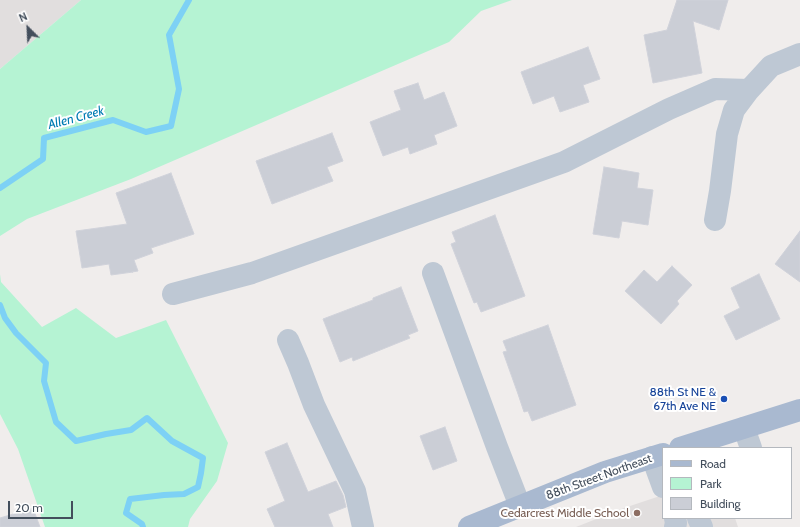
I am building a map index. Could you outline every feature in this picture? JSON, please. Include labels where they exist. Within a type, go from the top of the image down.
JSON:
[{"type":"main road","points":[[683,447],[800,410]]},
{"type":"main road","name":"88th Street Northeast","points":[[469,527],[605,472],[658,455]]},
{"type":"street","points":[[715,220],[727,134],[734,110],[749,90],[771,66],[800,54]]},
{"type":"street","points":[[173,294],[252,273],[564,162],[668,109],[715,89],[749,90]]},
{"type":"street","points":[[433,273],[494,440],[520,506]]},
{"type":"street","points":[[288,340],[314,405],[355,491],[363,527]]},
{"type":"street","points":[[744,428],[751,447]]},
{"type":"street","points":[[658,455],[662,481]]},
{"type":"shaded area","points":[[0,0],[81,0],[0,69]]},
{"type":"shaded area","name":"Cedarcrest Middle School","points":[[662,495],[662,519],[735,519],[738,527],[576,527],[624,508]]},
{"type":"green space","points":[[81,0],[512,0],[481,11],[449,42],[131,179],[27,219],[0,236],[0,69]]},
{"type":"green space","points":[[0,274],[1,282],[42,327],[76,308],[116,338],[166,320],[228,443],[217,481],[190,519],[188,527],[45,527],[18,449],[0,414]]},
{"type":"building","points":[[677,0],[728,0],[719,30],[693,21],[702,73],[653,83],[644,35],[667,30]]},
{"type":"building","points":[[588,47],[600,79],[583,85],[589,102],[560,112],[554,96],[533,104],[521,72]]},
{"type":"building","points":[[418,83],[424,100],[444,92],[457,126],[434,135],[437,144],[410,154],[408,147],[383,156],[370,122],[401,110],[394,91]]},
{"type":"building","points":[[332,133],[343,161],[327,167],[333,181],[272,204],[256,161]]},
{"type":"building","points":[[604,167],[639,173],[637,188],[653,190],[648,225],[622,221],[619,238],[593,234]]},
{"type":"building","points":[[171,173],[194,234],[151,248],[153,253],[134,260],[138,271],[111,275],[109,264],[82,268],[76,231],[127,224],[116,193]]},
{"type":"building","points":[[495,215],[525,296],[481,312],[477,302],[474,303],[451,244],[456,242],[452,232]]},
{"type":"building","points":[[800,231],[800,282],[775,264]]},
{"type":"building","points":[[672,266],[692,285],[677,301],[679,304],[661,324],[625,291],[644,270],[657,282]]},
{"type":"building","points":[[759,274],[780,319],[736,340],[724,316],[740,308],[731,288]]},
{"type":"building","points":[[401,287],[418,331],[408,335],[410,338],[353,361],[352,357],[340,362],[323,319],[373,300],[373,298]]},
{"type":"building","points":[[548,325],[576,405],[532,421],[528,411],[524,412],[503,352],[507,351],[503,341]]},
{"type":"building","points":[[445,427],[457,461],[433,470],[420,436]]},
{"type":"building","points":[[287,443],[308,492],[336,481],[343,495],[346,507],[328,514],[333,527],[275,527],[267,509],[285,501],[265,452]]},
{"type":"building","points":[[33,508],[40,527],[0,527],[0,518]]},
{"type":"waterway","name":"Allen Creek","points":[[0,188],[43,159],[44,138],[113,120],[146,132],[171,126],[179,89],[169,35],[189,0]]},
{"type":"waterway","name":"Allen Creek","points":[[0,305],[5,318],[16,333],[46,363],[44,381],[56,422],[76,441],[131,430],[147,418],[172,441],[203,458],[198,487],[184,494],[130,499],[126,513],[142,524],[143,527]]},
{"type":"place","name":"88th St NE & 67th Ave NE","points":[[724,399]]},
{"type":"place","name":"Cedarcrest Middle School","points":[[637,513]]}]
